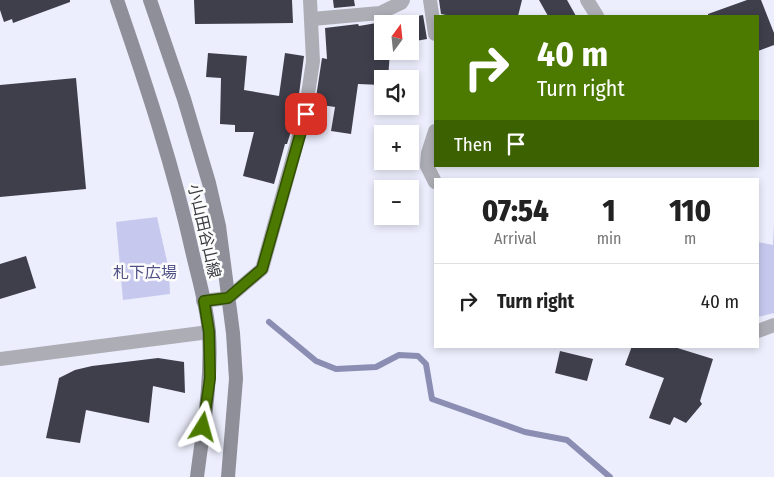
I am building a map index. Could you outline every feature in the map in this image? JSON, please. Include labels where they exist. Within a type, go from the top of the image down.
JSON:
[{"type":"main road","name":"小山田谷山線","points":[[117,0],[153,102],[170,160],[204,301],[209,332],[210,378],[197,477]]},
{"type":"main road","name":"小山田谷山線","points":[[150,0],[210,182],[219,226],[233,333],[236,379],[228,477]]},
{"type":"street","points":[[204,301],[228,298],[262,269],[306,114],[313,61],[310,0]]},
{"type":"street","points":[[312,18],[380,12],[403,0]]},
{"type":"street","points":[[430,0],[434,27]]},
{"type":"street","points":[[587,0],[596,15]]},
{"type":"street","points":[[434,135],[428,153],[427,166],[434,180]]},
{"type":"street","points":[[759,331],[774,324]]},
{"type":"street","points":[[0,360],[209,332]]},
{"type":"green space","name":"札下広場","points":[[157,217],[169,270],[170,294],[123,300],[116,222]]},
{"type":"green space","points":[[774,223],[774,313],[759,317],[759,242],[773,245]]},
{"type":"building","points":[[0,0],[70,0],[70,2],[13,23],[12,19],[4,22],[0,10]]},
{"type":"building","points":[[194,0],[292,0],[293,23],[195,24]]},
{"type":"building","points":[[333,0],[354,0],[355,6],[334,8]]},
{"type":"building","points":[[439,0],[522,0],[518,15],[441,14]]},
{"type":"building","points":[[539,0],[567,0],[575,15],[547,15]]},
{"type":"building","points":[[747,0],[761,0],[774,33],[774,45],[759,51],[759,15],[708,14]]},
{"type":"building","points":[[423,15],[427,39],[419,40],[419,16]]},
{"type":"building","points":[[374,23],[374,60],[389,60],[389,70],[374,70],[374,85],[358,84],[351,134],[331,131],[335,107],[315,104],[322,58],[327,59],[325,28],[358,24],[359,26]]},
{"type":"building","points":[[208,53],[247,56],[244,90],[279,96],[285,53],[304,56],[293,125],[287,144],[285,144],[274,184],[243,176],[254,132],[235,132],[235,125],[220,124],[221,78],[206,77]]},
{"type":"building","points":[[76,78],[86,189],[0,197],[0,85]]},
{"type":"building","points":[[26,256],[36,288],[0,299],[0,264]]},
{"type":"building","points":[[631,348],[677,348],[713,359],[700,401],[702,404],[686,423],[674,417],[670,425],[649,418],[664,378],[625,365]]},
{"type":"building","points":[[560,351],[593,359],[587,381],[555,373]]},
{"type":"building","points":[[158,358],[184,362],[185,393],[153,386],[149,423],[86,410],[80,443],[46,438],[59,378],[75,370],[92,366]]},
{"type":"waterway","points":[[269,322],[316,361],[336,369],[376,367],[399,355],[418,356],[426,364],[432,399],[525,432],[567,440],[610,477]]},
{"type":"route","points":[[203,427],[210,378],[209,332],[204,301],[228,298],[262,269],[306,114]]}]
